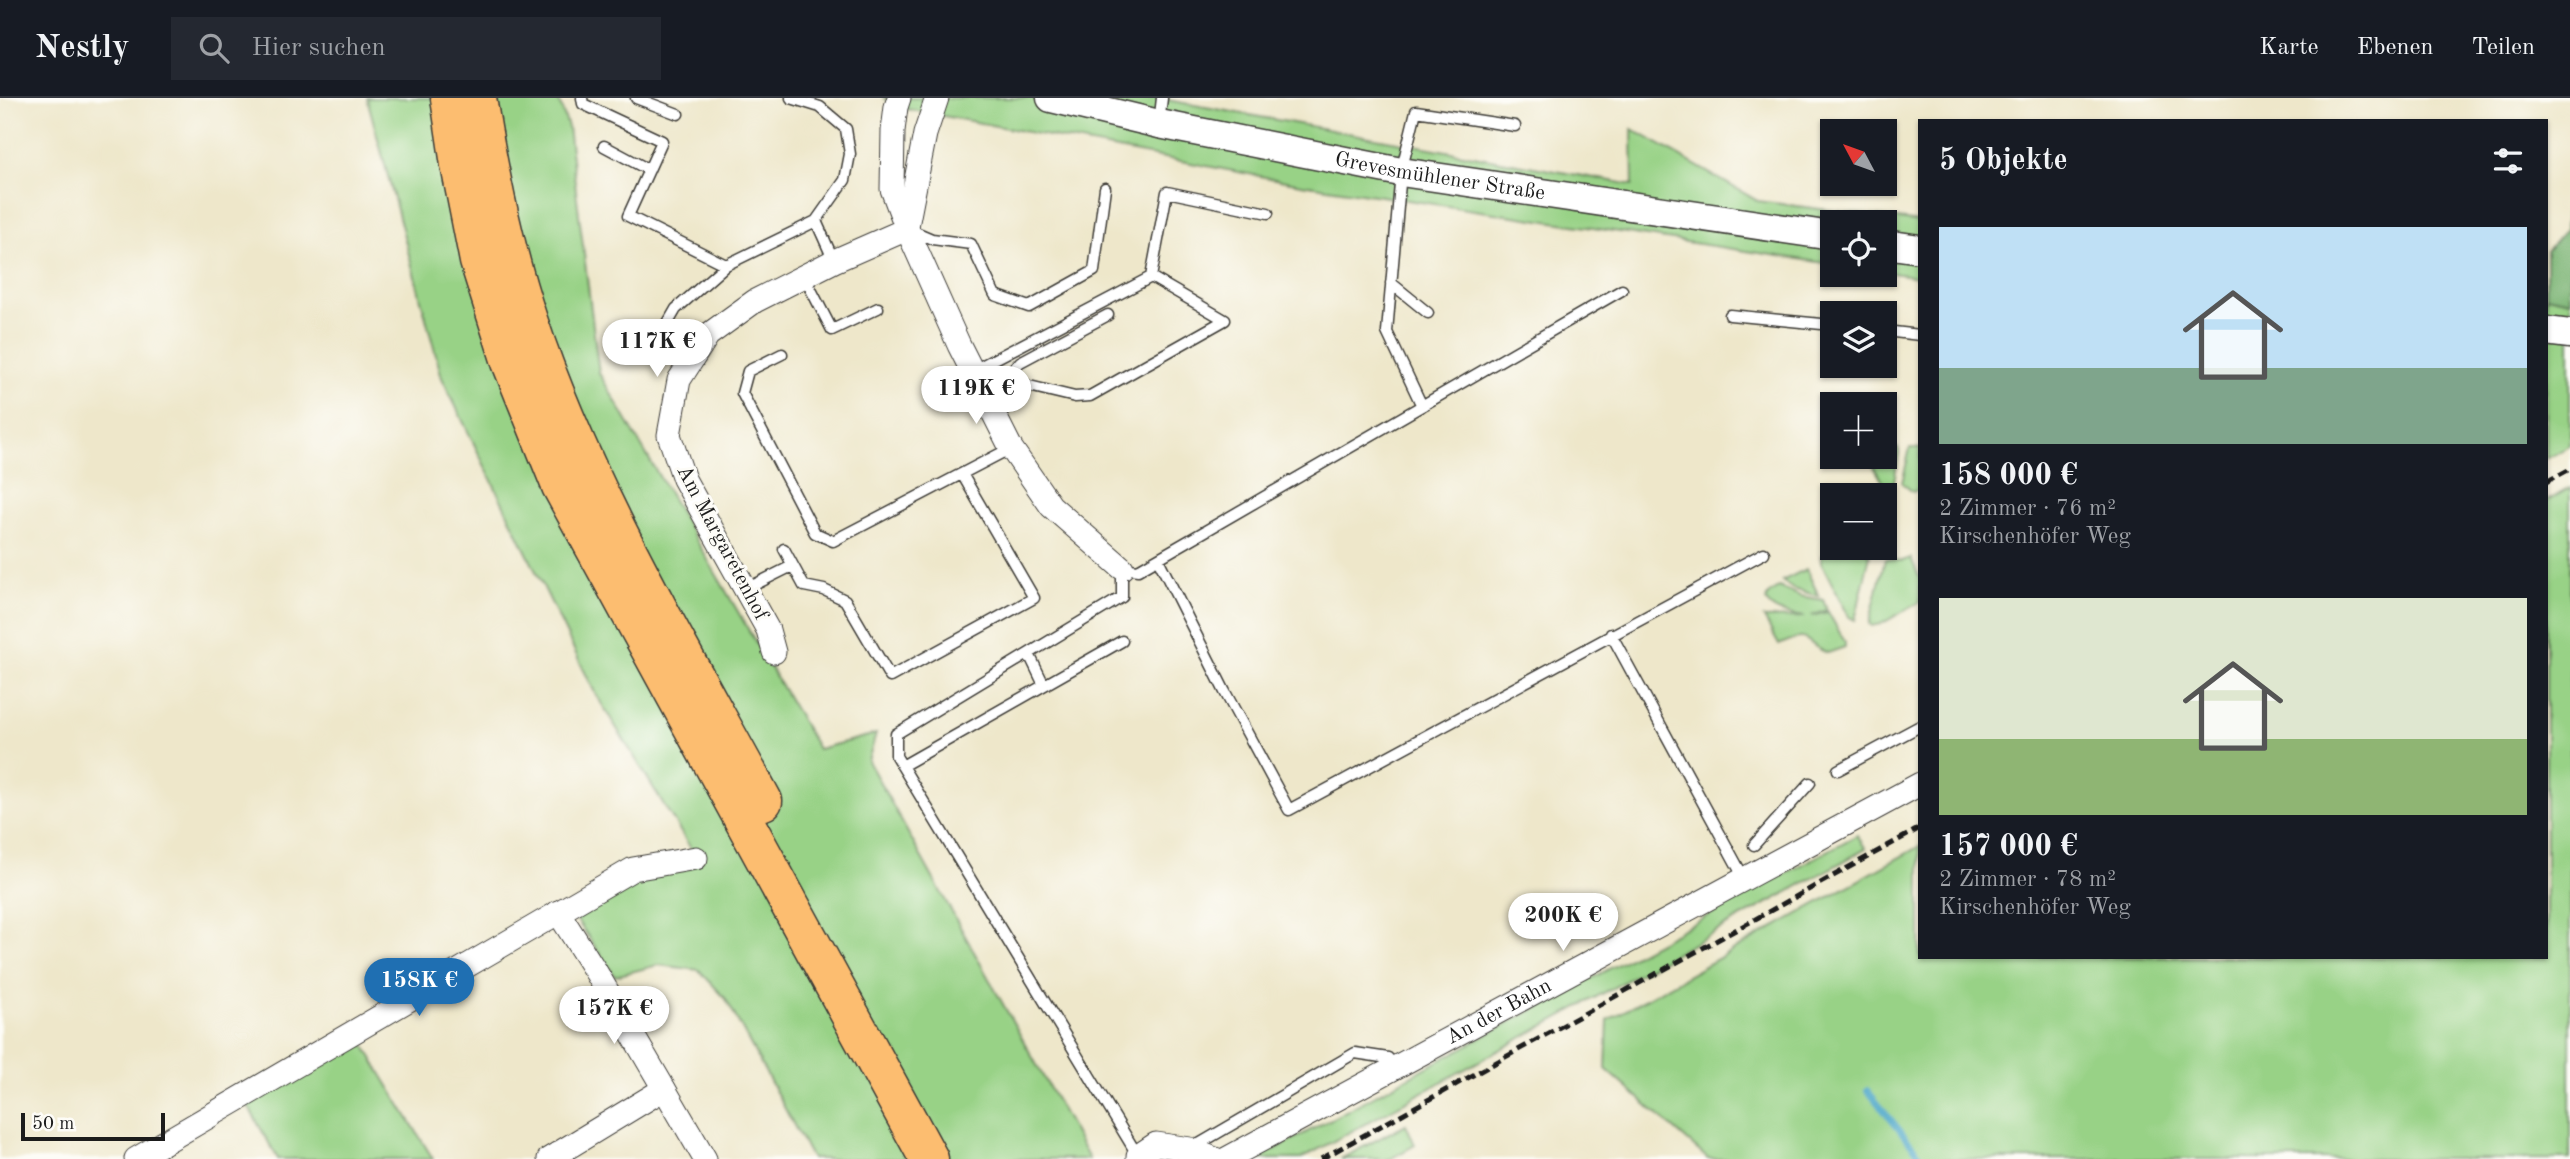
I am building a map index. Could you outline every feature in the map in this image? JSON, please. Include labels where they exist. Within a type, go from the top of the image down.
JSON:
[{"type":"highway","points":[[450,98],[479,261],[511,362],[561,486],[929,1159]]},
{"type":"highway","points":[[477,98],[488,169],[528,319],[562,411],[671,632],[958,1159]]},
{"type":"street","points":[[899,98],[893,131],[892,189],[907,229],[972,371],[1011,448],[1051,506],[1122,568]]},
{"type":"street","points":[[907,229],[925,134],[937,98]]},
{"type":"street","name":"Grevesmühlener Straße","points":[[1051,98],[1160,111],[1401,172],[1820,234]]},
{"type":"street","name":"Am Margaretenhof","points":[[774,652],[768,630],[684,480],[669,435],[679,380],[708,335],[755,301],[834,261],[907,229]]},
{"type":"street","points":[[1897,246],[1918,249]]},
{"type":"street","points":[[2548,331],[2570,334]]},
{"type":"street","name":"An der Bahn","points":[[1226,1159],[1918,785]]},
{"type":"street","points":[[135,1159],[633,869],[696,858]]},
{"type":"street","points":[[558,912],[705,1159]]},
{"type":"street","points":[[549,1159],[664,1089]]},
{"type":"street","points":[[1138,1158],[1156,1144],[1190,1149],[1215,1159]]},
{"type":"lane","points":[[582,98],[583,104],[662,141],[628,216],[726,265]]},
{"type":"lane","points":[[636,98],[678,114]]},
{"type":"lane","points":[[657,342],[676,309],[726,265],[816,221],[845,180],[850,154],[846,129],[820,107],[791,98]]},
{"type":"lane","points":[[1422,406],[1387,332],[1401,172],[1416,111],[1515,127]]},
{"type":"lane","points":[[604,146],[649,170]]},
{"type":"lane","points":[[907,229],[932,239],[971,244],[995,295],[1029,307],[1094,271],[1105,188]]},
{"type":"lane","points":[[1151,277],[1167,192],[1268,213]]},
{"type":"lane","points":[[816,221],[834,261]]},
{"type":"lane","points":[[804,276],[832,330],[878,308]]},
{"type":"lane","points":[[972,371],[1151,277]]},
{"type":"lane","points":[[1004,380],[1075,397],[1090,396],[1225,320],[1151,277]]},
{"type":"lane","points":[[1391,283],[1428,313]]},
{"type":"lane","points":[[1138,1158],[896,756],[896,734],[1122,597],[1122,568],[1138,570],[1158,559],[1622,290]]},
{"type":"lane","points":[[1730,314],[1820,324]]},
{"type":"lane","points":[[983,392],[1004,380],[1020,362],[1108,315]]},
{"type":"lane","points":[[1897,332],[1918,335]]},
{"type":"lane","points":[[782,354],[748,371],[742,393],[815,533],[833,541],[1011,448]]},
{"type":"lane","points":[[784,549],[804,586],[824,590],[845,600],[890,677],[1034,598],[962,474]]},
{"type":"lane","points":[[1158,559],[1225,692],[1289,810],[1764,553]]},
{"type":"lane","points":[[746,589],[792,566]]},
{"type":"lane","points":[[1611,634],[1745,880]]},
{"type":"lane","points":[[902,766],[1122,640]]},
{"type":"lane","points":[[1028,654],[1044,685]]},
{"type":"lane","points":[[1838,770],[1918,727]]},
{"type":"lane","points":[[1754,845],[1810,783]]},
{"type":"lane","points":[[1190,1149],[1355,1053],[1388,1058],[1395,1069]]},
{"type":"green space","points":[[367,98],[558,98],[568,127],[599,373],[818,749],[876,734],[868,761],[1089,1159],[812,1159],[726,999],[699,970],[658,965],[615,976],[574,916],[693,852],[595,693],[442,378]]},
{"type":"green space","points":[[884,98],[1168,98],[1167,100],[1633,185],[1632,129],[1758,201],[1827,210],[1820,210],[1820,262],[1301,184],[896,107]]},
{"type":"green space","points":[[2570,171],[2570,301],[2548,296],[2548,249],[2565,230]]},
{"type":"green space","points":[[1897,219],[1918,222],[1918,277],[1897,274]]},
{"type":"green space","points":[[2548,296],[2570,301],[2570,446],[2548,458]]},
{"type":"green space","points":[[1910,448],[1918,448],[1918,489],[1913,492],[1902,483]]},
{"type":"green space","points":[[1875,469],[1896,469],[1894,482],[1883,483]]},
{"type":"green space","points":[[2570,488],[2570,1159],[1708,1159],[1606,1069],[1608,1020],[1918,847],[1918,959],[2548,959],[2548,500]]},
{"type":"green space","points":[[1911,558],[1918,574],[1918,603],[1881,624],[1871,626],[1869,624],[1885,560]]},
{"type":"green space","points":[[1869,560],[1855,620],[1849,617],[1821,562]]},
{"type":"green space","points":[[1806,569],[1819,596],[1793,589],[1782,581]]},
{"type":"green space","points":[[1779,587],[1800,596],[1823,600],[1827,610],[1811,616],[1828,612],[1845,642],[1845,647],[1828,653],[1803,638],[1779,645],[1764,618],[1804,617],[1783,613],[1769,605],[1766,601],[1768,595]]},
{"type":"green space","points":[[1857,835],[1866,849],[1301,1159],[1257,1159]]},
{"type":"green space","points":[[355,1030],[433,1159],[278,1159],[243,1097]]},
{"type":"green space","points":[[1406,1124],[1415,1145],[1390,1159],[1341,1159]]},
{"type":"waterway","points":[[1867,1090],[1923,1159]]},
{"type":"railway","points":[[2548,481],[2570,469]]},
{"type":"railway","points":[[1321,1159],[1918,829]]}]
